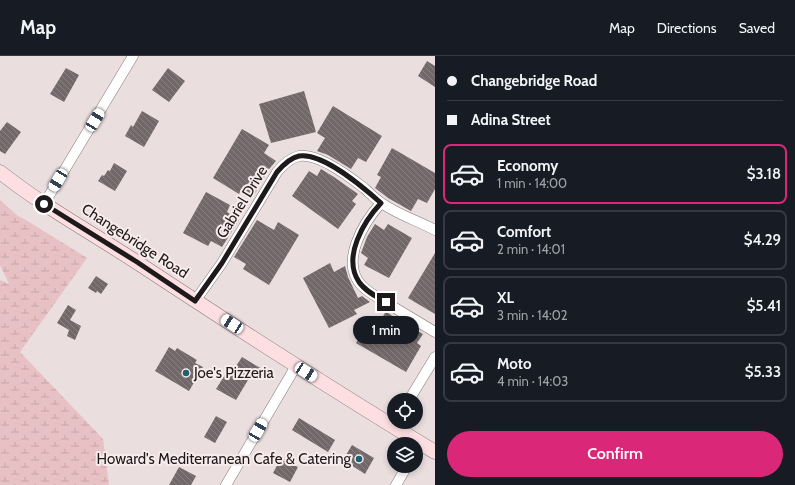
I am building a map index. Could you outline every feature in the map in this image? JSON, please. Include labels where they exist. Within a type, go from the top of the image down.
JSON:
[{"type":"main road","name":"Changebridge Road","points":[[0,172],[44,204],[137,262],[296,366],[387,420]]},
{"type":"main road","name":"Changebridge Road","points":[[399,429],[408,437]]},
{"type":"main road","name":"Changebridge Road","points":[[423,448],[435,452]]},
{"type":"street","points":[[44,204],[134,56]]},
{"type":"street","name":"Gabriel Drive","points":[[195,301],[222,263],[277,172],[286,162],[298,156],[311,157],[326,163],[344,173],[381,203],[435,230]]},
{"type":"street","points":[[381,203],[368,219],[356,243],[353,255],[355,275],[362,286],[374,295],[435,332]]},
{"type":"street","points":[[413,393],[435,357]]},
{"type":"street","points":[[226,485],[296,366]]},
{"type":"street","points":[[396,485],[403,473]]},
{"type":"green space","points":[[0,200],[18,216],[87,258],[20,352],[103,439],[109,485],[0,485],[0,280],[9,284],[0,265]]},
{"type":"building","points":[[427,61],[435,66],[435,87],[418,76]]},
{"type":"building","points":[[66,68],[79,75],[64,102],[50,94]]},
{"type":"building","points":[[168,68],[185,81],[169,102],[152,90]]},
{"type":"building","points":[[304,91],[316,132],[271,143],[259,104]]},
{"type":"building","points":[[333,106],[382,136],[366,162],[358,158],[351,169],[328,155],[317,151],[325,138],[317,133]]},
{"type":"building","points":[[142,111],[159,121],[144,147],[125,136],[131,125],[133,127]]},
{"type":"building","points":[[7,122],[21,132],[5,154],[0,151],[0,131]]},
{"type":"building","points":[[242,129],[269,145],[264,153],[276,161],[264,175],[265,176],[253,197],[242,190],[239,194],[213,178]]},
{"type":"building","points":[[392,148],[435,173],[435,189],[427,203],[418,199],[411,211],[388,198],[375,188],[381,177],[377,175]]},
{"type":"building","points":[[114,163],[127,171],[115,191],[98,181],[108,170],[110,171]]},
{"type":"building","points":[[321,169],[358,194],[352,201],[356,204],[338,229],[292,196],[309,171],[317,176]]},
{"type":"building","points":[[206,192],[230,205],[227,212],[239,220],[222,247],[211,241],[208,246],[183,233]]},
{"type":"building","points":[[257,220],[274,230],[278,222],[299,235],[269,285],[243,269],[246,264],[234,257]]},
{"type":"building","points":[[375,224],[384,230],[388,224],[412,238],[389,278],[364,265],[368,258],[361,253],[367,237]]},
{"type":"building","points":[[435,253],[435,314],[408,298]]},
{"type":"building","points":[[330,263],[334,272],[345,266],[348,277],[358,298],[362,296],[370,302],[354,310],[357,314],[329,328],[303,278]]},
{"type":"building","points":[[96,276],[108,284],[101,294],[88,288]]},
{"type":"building","points":[[68,305],[76,310],[70,320],[81,326],[75,340],[67,336],[69,330],[57,323]]},
{"type":"building","points":[[385,313],[388,313],[402,322],[397,331],[410,339],[416,330],[423,334],[417,343],[421,346],[406,372],[356,343],[372,316],[380,321]]},
{"type":"building","points":[[169,347],[175,351],[177,348],[197,360],[195,363],[203,367],[189,391],[155,371]]},
{"type":"building","points":[[242,357],[262,369],[257,378],[251,375],[236,400],[216,389],[228,370],[232,372]]},
{"type":"building","points":[[216,416],[227,422],[215,443],[204,437]]},
{"type":"building","points":[[299,418],[335,440],[328,452],[292,430]]},
{"type":"building","name":"Howard's Mediterranean Cafe & Catering","points":[[352,445],[374,458],[365,474],[343,460]]},
{"type":"building","points":[[281,458],[298,467],[290,482],[273,473]]},
{"type":"building","points":[[179,467],[196,476],[191,485],[169,485]]},
{"type":"place","name":"Joe's Pizzeria","points":[[186,373]]},
{"type":"place","name":"Howard's Mediterranean Cafe & Catering","points":[[359,459]]},
{"type":"route","points":[[44,204],[137,262],[195,301],[222,263],[282,165],[298,156],[311,157],[344,173],[381,203],[368,219],[356,243],[353,255],[353,266],[355,275],[362,286],[386,302]]}]
